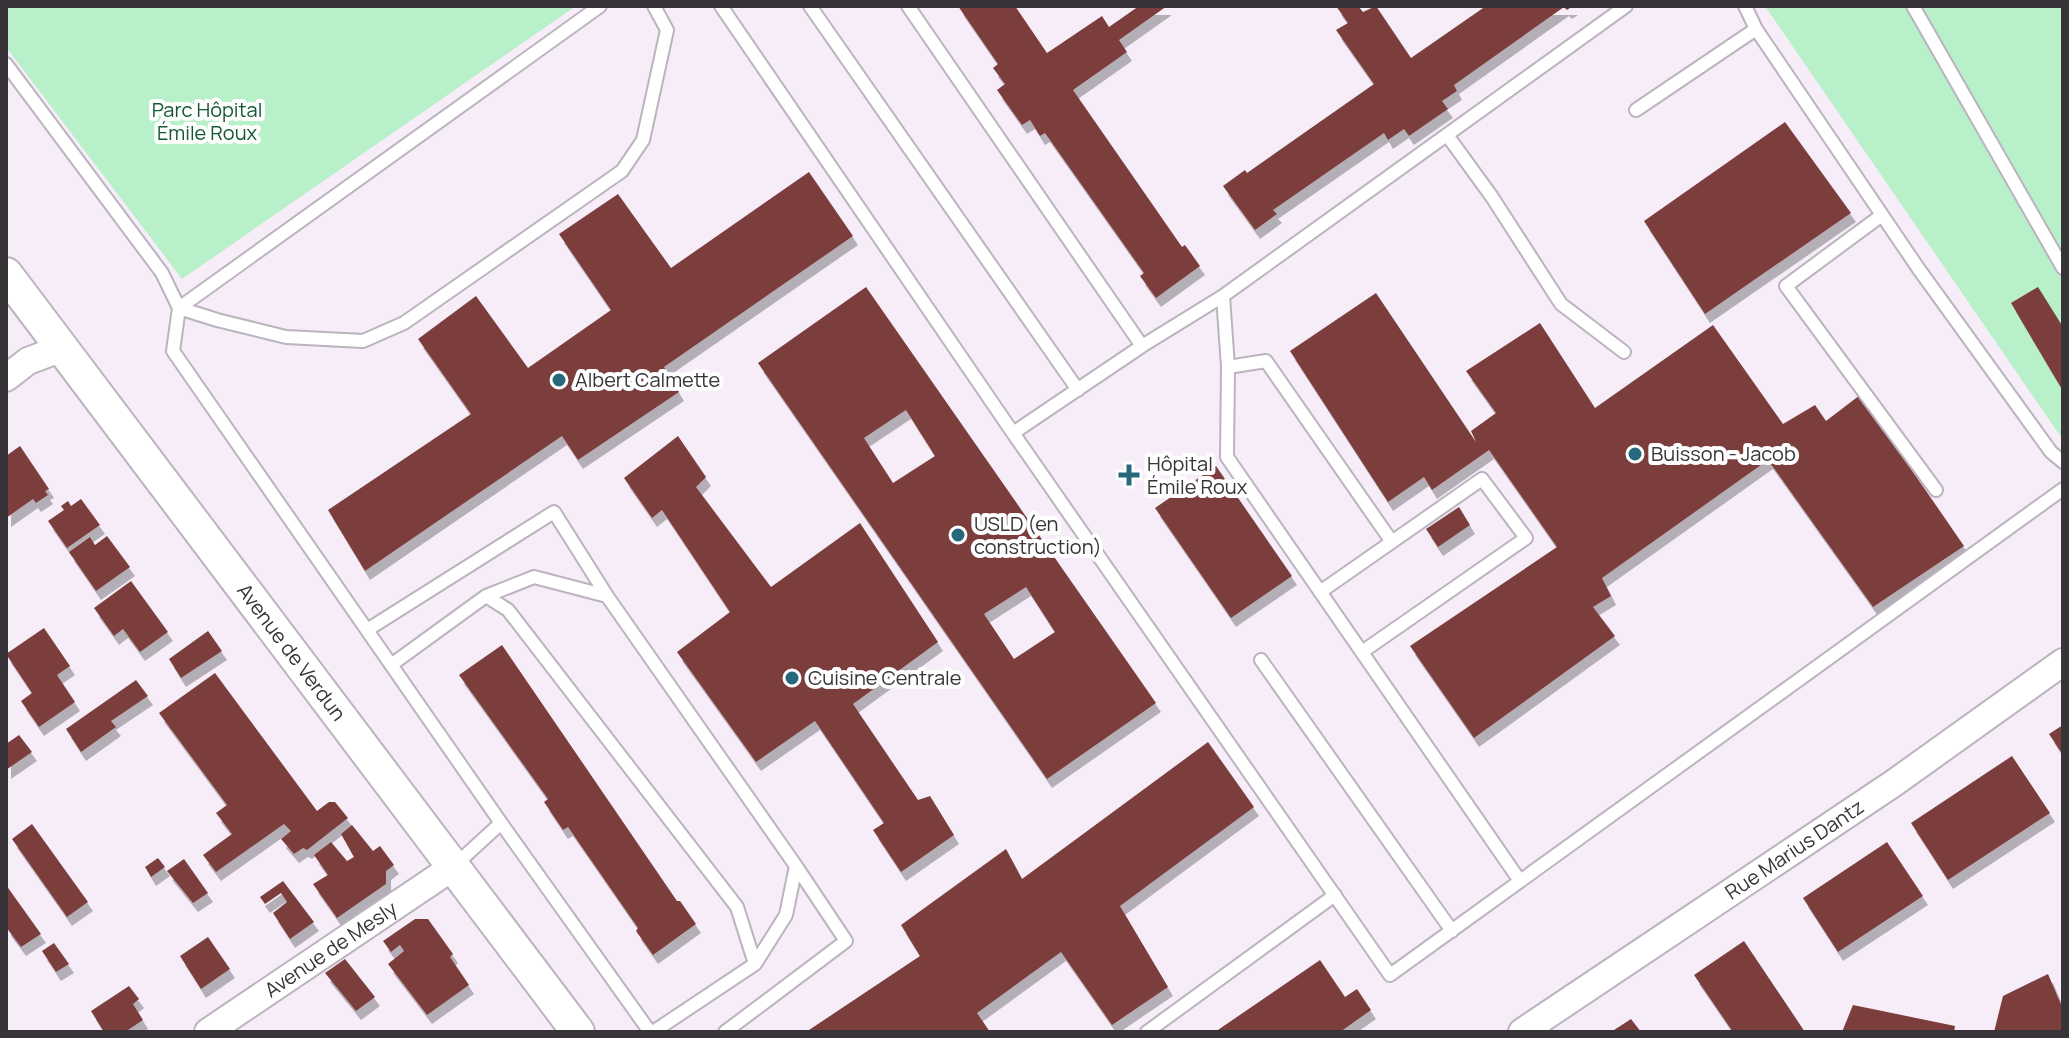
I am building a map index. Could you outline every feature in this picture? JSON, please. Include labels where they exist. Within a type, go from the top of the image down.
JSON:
[{"type":"street","name":"Avenue de Verdun","points":[[6,274],[578,1032]]},
{"type":"street","points":[[6,378],[28,361],[62,348]]},
{"type":"street","name":"Rue Marius Dantz","points":[[1522,1032],[1894,783],[2063,662]]},
{"type":"street","name":"Avenue de Mesly","points":[[208,1032],[453,867]]},
{"type":"lane","points":[[179,308],[600,6]]},
{"type":"lane","points":[[179,308],[286,337],[363,341],[404,323],[622,171],[643,140],[667,30],[654,6]]},
{"type":"lane","points":[[721,6],[1390,975],[2063,489]]},
{"type":"lane","points":[[810,6],[1078,390]]},
{"type":"lane","points":[[908,6],[1142,346]]},
{"type":"lane","points":[[1013,433],[1223,296],[1626,6]]},
{"type":"lane","points":[[1745,6],[1756,29],[1882,215],[2042,440],[2063,462]]},
{"type":"lane","points":[[1913,6],[2063,268]]},
{"type":"lane","points":[[1636,110],[1756,29]]},
{"type":"lane","points":[[6,64],[162,273],[179,308],[173,351],[501,823],[652,1032],[755,964],[786,915],[796,866]]},
{"type":"lane","points":[[1447,135],[1492,197],[1561,304],[1624,352]]},
{"type":"lane","points":[[1882,215],[1786,286],[1936,490]]},
{"type":"lane","points":[[1223,296],[1228,367],[1227,457],[1520,881]]},
{"type":"lane","points":[[1228,367],[1266,361],[1392,542]]},
{"type":"lane","points":[[1320,592],[1482,479],[1526,538],[1362,652]]},
{"type":"lane","points":[[367,630],[554,512],[607,596],[846,941],[725,1032]]},
{"type":"lane","points":[[391,665],[486,596],[534,577],[607,596]]},
{"type":"lane","points":[[486,596],[508,610],[737,907],[755,964]]},
{"type":"lane","points":[[1261,660],[1452,931]]},
{"type":"lane","points":[[453,867],[501,823]]},
{"type":"lane","points":[[1147,1032],[1335,895]]},
{"type":"green space","name":"Parc Hôpital Émile Roux","points":[[6,6],[576,6],[182,279],[6,47]]},
{"type":"green space","points":[[1765,6],[2063,6],[2063,440]]},
{"type":"building","points":[[958,6],[1015,6],[1047,53],[1102,16],[1109,27],[1139,6],[1167,6],[1119,40],[1127,52],[1073,90],[1182,247],[1185,245],[1200,266],[1156,298],[1140,276],[1144,273],[1045,133],[1040,136],[1030,120],[1022,125],[997,90],[1005,84],[993,68],[998,64]]},
{"type":"building","points":[[1336,6],[1358,6],[1363,12],[1376,6],[1411,58],[1486,6],[1573,6],[1567,10],[1564,7],[1454,85],[1457,91],[1442,101],[1448,109],[1409,136],[1404,129],[1388,140],[1384,133],[1273,210],[1277,214],[1255,230],[1223,186],[1245,170],[1247,173],[1374,84],[1336,30],[1348,23]]},
{"type":"building","points":[[1785,122],[1851,213],[1705,314],[1644,221]]},
{"type":"building","name":"Albert Calmette","points":[[809,172],[853,236],[664,367],[679,392],[578,460],[562,436],[365,571],[328,510],[471,414],[418,339],[476,296],[528,368],[611,310],[559,234],[618,194],[671,268]]},
{"type":"building","name":"USLD (en construction)","points":[[866,287],[1156,703],[1047,779],[758,363]],"holes":[[[906,410],[935,456],[893,483],[864,438]],[[1026,587],[1055,632],[1014,659],[984,614]]]},
{"type":"building","points":[[2038,287],[2063,327],[2063,391],[2011,303]]},
{"type":"building","points":[[1376,293],[1476,442],[1471,431],[1496,413],[1466,371],[1540,323],[1595,408],[1713,325],[1783,424],[1815,405],[1826,421],[1860,395],[1964,546],[1873,607],[1768,460],[1602,578],[1611,596],[1593,607],[1615,636],[1474,738],[1410,646],[1557,547],[1489,450],[1432,490],[1424,477],[1388,502],[1290,351]]},
{"type":"building","name":"Cuisine Centrale","points":[[678,436],[706,477],[696,487],[771,587],[860,523],[938,642],[853,704],[918,800],[930,796],[954,835],[901,872],[873,830],[884,823],[815,721],[756,762],[677,652],[730,612],[662,510],[652,518],[624,478]]},
{"type":"building","points":[[20,446],[49,489],[45,491],[48,495],[36,503],[33,499],[6,518],[6,456]]},
{"type":"building","points":[[1216,466],[1292,576],[1231,618],[1155,508]]},
{"type":"building","points":[[81,499],[100,525],[67,548],[48,521],[64,510],[61,506],[68,501],[71,506]]},
{"type":"building","points":[[1459,507],[1470,525],[1438,547],[1426,529]]},
{"type":"building","points":[[107,536],[130,567],[96,591],[69,552],[90,537],[95,545]]},
{"type":"building","points":[[131,581],[168,632],[140,652],[123,629],[114,636],[94,608]]},
{"type":"building","points":[[44,628],[70,666],[57,675],[75,702],[39,727],[21,701],[32,693],[6,654]]},
{"type":"building","points":[[208,631],[222,651],[181,678],[169,659]]},
{"type":"building","points":[[502,645],[677,901],[696,924],[653,955],[636,931],[638,928],[568,827],[563,830],[544,802],[548,799],[459,675]]},
{"type":"building","points":[[215,673],[317,811],[329,802],[335,802],[348,818],[307,850],[303,848],[294,854],[281,839],[291,831],[284,824],[216,872],[203,855],[232,834],[216,813],[227,805],[159,713]]},
{"type":"building","points":[[136,680],[148,696],[111,721],[116,727],[81,752],[66,729]]},
{"type":"building","points":[[2063,725],[2063,755],[2049,734]]},
{"type":"building","points":[[19,735],[32,752],[6,770],[6,744]]},
{"type":"building","points":[[1208,742],[1254,807],[1120,906],[1168,987],[1112,1025],[1061,952],[977,1013],[990,1032],[806,1032],[920,956],[901,925],[1006,849],[1022,879]]},
{"type":"building","points":[[2012,756],[2050,813],[1948,880],[1911,823]]},
{"type":"building","points":[[32,824],[88,902],[67,917],[12,839]]},
{"type":"building","points":[[352,825],[373,851],[380,846],[394,865],[386,871],[386,884],[337,918],[313,884],[328,875],[314,855],[331,842],[347,861],[354,857],[341,834]]},
{"type":"building","points":[[1887,842],[1923,896],[1838,952],[1803,898]]},
{"type":"building","points":[[158,858],[165,867],[151,877],[145,867]]},
{"type":"building","points":[[184,859],[208,893],[193,903],[167,871]]},
{"type":"building","points":[[283,881],[314,922],[290,939],[273,913],[287,902],[281,893],[265,904],[260,897]]},
{"type":"building","points":[[6,885],[41,934],[21,947],[6,927]]},
{"type":"building","points":[[415,919],[428,919],[453,954],[450,957],[469,985],[427,1015],[388,964],[404,951],[400,945],[391,952],[383,941]]},
{"type":"building","points":[[208,937],[230,969],[201,989],[180,956]]},
{"type":"building","points":[[1744,941],[1805,1032],[1733,1032],[1694,975]]},
{"type":"building","points":[[54,943],[69,964],[56,972],[42,951]]},
{"type":"building","points":[[345,959],[375,997],[356,1011],[325,973]]},
{"type":"building","points":[[1320,960],[1345,997],[1357,989],[1371,1010],[1340,1032],[1215,1032]]},
{"type":"building","points":[[2048,974],[2063,1009],[2063,1032],[1994,1032],[2003,996]]},
{"type":"building","points":[[129,986],[139,999],[133,1004],[143,1020],[125,1032],[104,1032],[91,1011]]},
{"type":"building","points":[[1853,1005],[1955,1026],[1954,1032],[1842,1032]]},
{"type":"building","points":[[1631,1019],[1641,1032],[1611,1032]]},
{"type":"place","name":"Albert Calmette","points":[[559,380]]},
{"type":"place","name":"Buisson - Jacob","points":[[1635,454]]},
{"type":"place","name":"Hôpital Émile Roux","points":[[1129,475]]},
{"type":"place","name":"USLD (en construction)","points":[[958,535]]},
{"type":"place","name":"Cuisine Centrale","points":[[792,678]]}]
